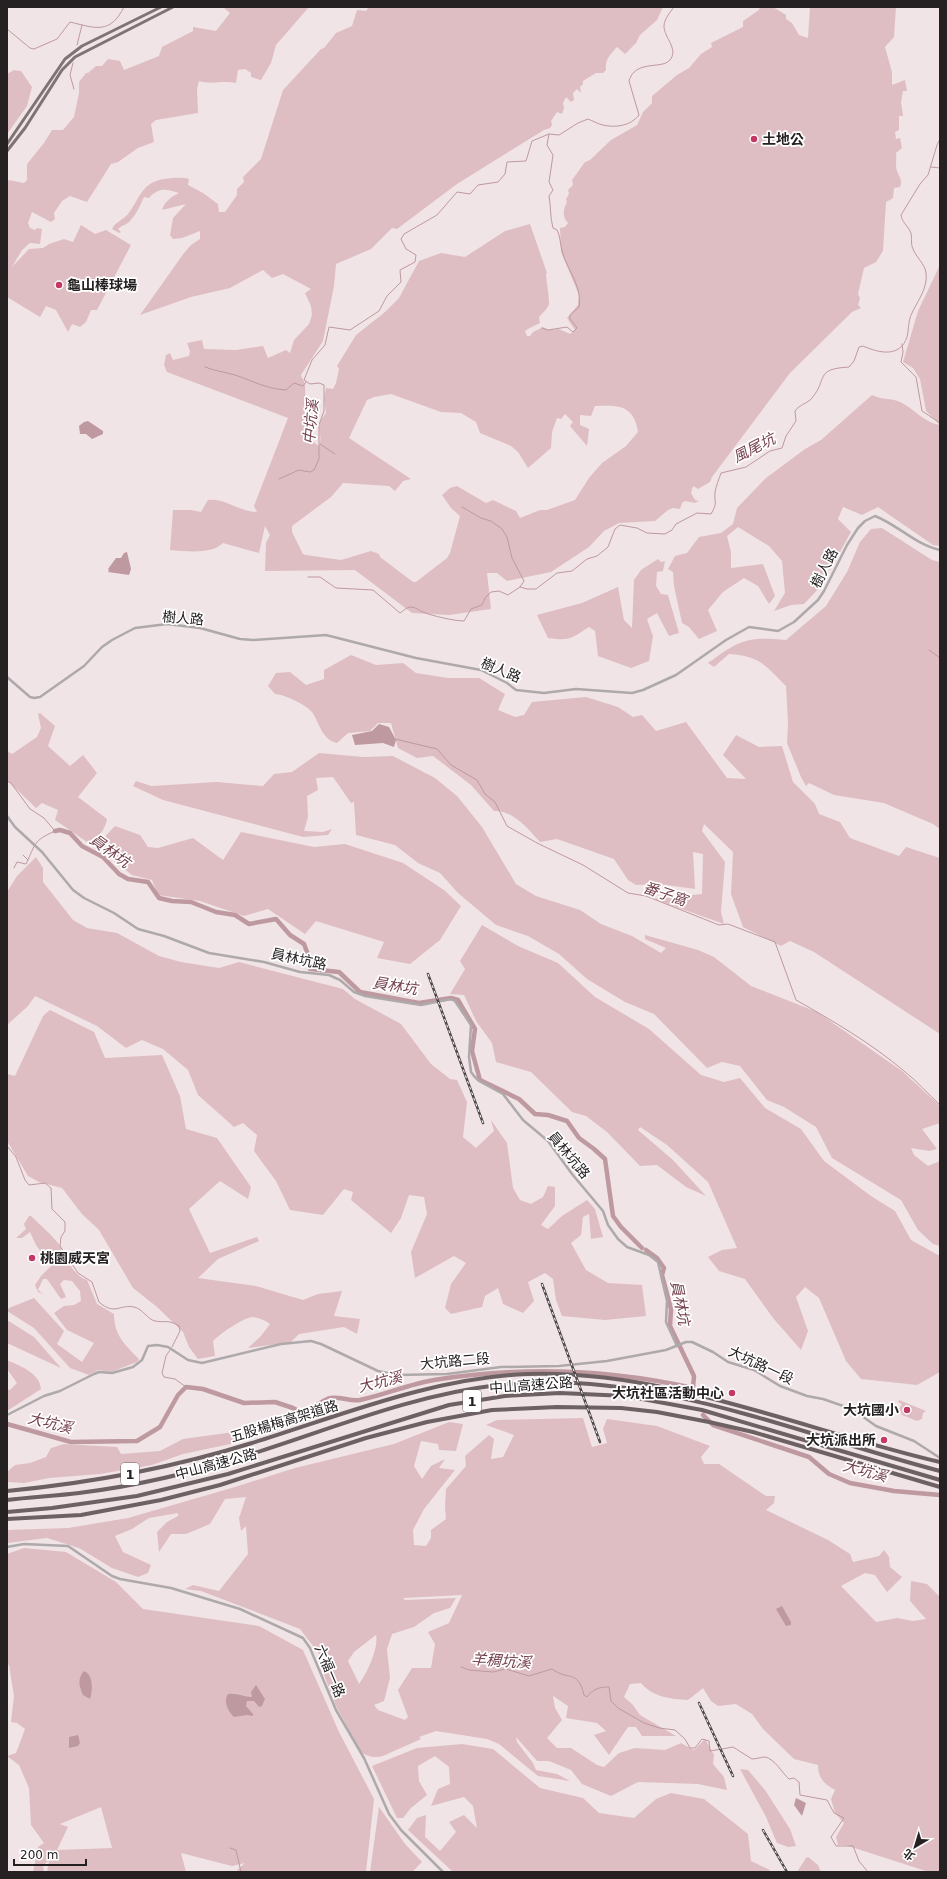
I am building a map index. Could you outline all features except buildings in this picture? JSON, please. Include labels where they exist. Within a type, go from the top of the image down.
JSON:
[{"type":"highway","name":"五股楊梅高架道路","points":[[7,1491],[63,1486],[114,1478],[187,1461],[251,1443],[368,1406],[452,1383],[499,1376],[556,1374],[617,1379],[707,1397],[940,1462]]},
{"type":"highway","name":"中山高速公路","points":[[7,1500],[80,1493],[151,1480],[247,1455],[356,1418],[433,1396],[499,1385],[534,1382],[560,1382],[616,1386],[680,1398],[940,1471]]},
{"type":"highway","name":"中山高速公路","points":[[7,1512],[52,1508],[137,1496],[228,1474],[449,1405],[505,1396],[560,1393],[626,1396],[702,1410],[940,1480]]},
{"type":"highway","name":"1","points":[[7,1519],[81,1515],[161,1500],[220,1485],[359,1441],[426,1422],[492,1410],[557,1407],[620,1408],[657,1412],[709,1422],[753,1432],[940,1487]]},
{"type":"main road","points":[[7,144],[65,59],[82,46],[161,7]]},
{"type":"main road","points":[[7,151],[62,70],[75,57],[173,7]]},
{"type":"street","name":"樹人路","points":[[7,677],[30,697],[40,697],[84,666],[102,647],[112,640],[135,628],[167,624],[200,628],[240,640],[326,635],[416,658],[481,670],[507,683],[516,690],[544,693],[576,689],[632,693],[644,690],[676,674],[726,640],[749,627],[778,631],[794,622],[818,600],[847,545],[865,521],[875,516],[885,520],[928,547],[940,550]]},
{"type":"street","name":"員林坑路","points":[[7,816],[15,827],[33,842],[73,890],[84,898],[114,913],[138,929],[164,936],[209,953],[264,962],[300,972],[329,975],[340,980],[354,992],[365,996],[421,1005],[452,999],[456,1001],[471,1024],[469,1057],[471,1072],[474,1076],[478,1081],[503,1094],[522,1120],[551,1145],[572,1174],[603,1211],[608,1225],[618,1239],[628,1247],[649,1255],[658,1262],[660,1266],[660,1278],[666,1295],[666,1322],[678,1346]]},
{"type":"street","name":"大坑路二段","points":[[7,1415],[44,1396],[60,1391],[88,1376],[99,1372],[112,1373],[133,1367],[142,1360],[148,1346],[157,1345],[173,1349],[188,1360],[202,1363],[267,1346],[311,1342],[321,1344],[378,1371],[397,1375],[447,1374],[501,1367],[559,1366],[607,1361],[682,1344]]},
{"type":"street","name":"大坑路一段","points":[[682,1344],[695,1342],[728,1362],[754,1370],[780,1386],[807,1396],[824,1399],[852,1409],[876,1426],[914,1441],[940,1458]]},
{"type":"street","name":"六福一路","points":[[7,1547],[24,1544],[68,1546],[112,1576],[120,1579],[171,1588],[240,1609],[303,1638],[310,1648],[336,1710],[364,1758],[389,1814],[401,1830],[443,1872]]},
{"type":"shaded area","points":[[223,7],[309,7],[276,45],[271,63],[261,80],[251,77],[251,73],[245,69],[238,70],[236,83],[208,83],[199,81],[197,89],[198,113],[156,120],[151,124],[154,142],[138,148],[118,162],[111,164],[87,202],[70,196],[62,201],[54,213],[55,219],[51,222],[32,212],[28,223],[30,228],[35,230],[37,228],[42,229],[40,244],[30,243],[22,250],[12,267],[29,249],[43,248],[49,244],[64,239],[73,242],[81,225],[95,234],[106,230],[131,245],[97,310],[91,310],[86,322],[80,327],[72,324],[68,332],[56,310],[46,306],[40,317],[7,297],[7,182],[9,180],[24,183],[27,180],[27,164],[44,143],[52,130],[63,130],[74,117],[79,93],[79,82],[86,73],[96,66],[102,66],[108,59],[120,61],[124,70],[159,56],[162,47],[193,31],[193,27],[216,31],[230,13]]},
{"type":"shaded area","points":[[369,7],[663,7],[657,20],[640,35],[636,43],[625,54],[617,47],[608,57],[606,70],[603,73],[596,73],[583,81],[583,84],[580,87],[581,93],[577,89],[573,93],[574,100],[571,102],[566,97],[563,103],[564,108],[562,114],[557,112],[551,121],[552,125],[550,128],[544,130],[457,184],[397,229],[392,228],[371,249],[336,264],[334,286],[323,341],[301,375],[305,386],[305,427],[312,441],[319,446],[319,427],[322,418],[326,413],[324,399],[326,388],[333,389],[336,383],[339,369],[337,366],[356,335],[385,312],[399,298],[419,261],[441,253],[465,257],[505,231],[530,224],[547,273],[549,304],[539,317],[540,323],[525,331],[527,336],[530,336],[533,332],[543,327],[549,330],[559,329],[570,334],[575,330],[567,318],[578,305],[579,295],[561,252],[560,228],[565,227],[568,223],[564,213],[567,202],[566,199],[569,194],[568,190],[573,185],[572,180],[585,162],[590,160],[611,140],[637,125],[643,112],[652,103],[652,96],[677,75],[689,68],[701,54],[712,47],[711,43],[743,27],[743,21],[759,10],[760,7],[773,7],[786,15],[786,19],[792,23],[799,35],[808,38],[810,7],[896,7],[894,37],[885,47],[892,72],[892,85],[905,80],[907,91],[903,91],[901,102],[903,116],[899,116],[899,130],[895,132],[896,139],[900,138],[902,148],[896,153],[896,169],[901,182],[900,187],[894,188],[893,198],[886,202],[883,251],[876,262],[864,268],[858,294],[860,298],[858,305],[861,308],[852,312],[790,373],[712,477],[710,482],[698,489],[693,486],[691,493],[695,500],[699,501],[695,503],[685,501],[682,503],[680,509],[673,508],[668,510],[655,521],[619,523],[604,531],[589,547],[551,572],[507,581],[497,573],[487,573],[491,609],[449,615],[412,613],[355,570],[265,571],[266,543],[270,535],[265,526],[259,553],[223,543],[218,547],[205,551],[170,550],[173,510],[191,510],[201,512],[208,500],[214,500],[245,510],[257,512],[254,506],[288,418],[167,372],[164,365],[166,355],[170,353],[173,360],[189,356],[190,351],[187,343],[202,340],[204,349],[236,350],[263,346],[268,358],[286,350],[290,353],[294,340],[309,324],[312,315],[311,306],[305,293],[311,289],[283,274],[272,278],[263,270],[230,288],[191,297],[140,315],[184,253],[191,245],[200,239],[200,231],[182,238],[173,239],[170,235],[173,218],[186,204],[162,210],[165,204],[173,196],[179,193],[166,190],[156,192],[149,198],[144,197],[138,210],[128,223],[118,229],[121,232],[119,233],[112,229],[128,214],[146,187],[156,181],[164,179],[189,179],[188,185],[203,193],[218,204],[219,212],[225,212],[237,195],[237,189],[244,182],[243,177],[261,159],[283,90],[321,49],[324,48],[336,33],[352,26],[357,10],[366,11]],"holes":[[[391,394],[441,412],[461,413],[476,422],[480,433],[511,446],[518,452],[528,468],[551,448],[552,432],[557,418],[561,419],[565,414],[573,422],[570,426],[587,446],[589,429],[580,425],[580,415],[591,416],[595,406],[617,406],[628,411],[633,416],[638,432],[626,446],[602,463],[589,478],[575,500],[547,510],[540,510],[520,518],[516,511],[493,500],[486,503],[457,486],[450,488],[442,495],[451,508],[460,516],[450,553],[447,558],[416,582],[413,582],[380,557],[379,554],[371,551],[341,560],[303,554],[292,532],[292,526],[331,497],[343,483],[389,486],[395,491],[403,481],[411,479],[349,438],[367,400],[374,397]]]},
{"type":"shaded area","points":[[14,70],[21,71],[32,87],[27,106],[7,134],[7,74]]},
{"type":"shaded area","points":[[940,265],[940,425],[926,411],[920,379],[913,368],[903,362],[918,311]]},
{"type":"shaded area","points":[[872,395],[879,398],[899,401],[930,422],[940,425],[940,546],[933,545],[878,507],[862,515],[843,507],[838,519],[851,532],[830,570],[824,568],[823,584],[804,604],[791,605],[774,611],[785,593],[782,561],[769,546],[738,527],[727,536],[731,552],[731,568],[763,564],[775,596],[769,604],[758,586],[744,578],[723,592],[708,610],[717,631],[699,639],[689,627],[682,623],[674,586],[673,572],[668,569],[675,556],[687,553],[699,537],[721,533],[733,524],[737,508],[766,478],[805,449],[821,440]]},
{"type":"shaded area","points":[[88,421],[103,431],[103,434],[92,439],[86,434],[80,434],[79,426]]},
{"type":"shaded area","points":[[882,528],[932,560],[940,562],[940,829],[933,824],[884,803],[834,795],[809,783],[806,786],[787,743],[788,723],[786,686],[767,667],[755,659],[729,654],[714,667],[708,663],[728,649],[744,641],[753,639],[786,640],[826,606],[847,572],[860,542],[871,529]]},
{"type":"shaded area","points":[[127,552],[131,569],[129,575],[108,572],[108,569],[116,558],[121,558],[124,553]]},
{"type":"shaded area","points":[[658,559],[661,562],[665,561],[663,571],[657,572],[656,586],[661,594],[668,595],[679,633],[669,636],[657,613],[647,619],[653,636],[649,661],[631,668],[598,656],[595,631],[589,627],[570,638],[548,638],[537,615],[582,603],[618,587],[624,620],[632,628],[634,580],[641,570]]},
{"type":"shaded area","points":[[351,655],[376,665],[403,663],[416,673],[448,678],[479,678],[505,694],[498,710],[515,717],[524,715],[532,702],[586,697],[618,707],[633,717],[642,715],[656,731],[686,722],[727,778],[746,779],[723,755],[736,735],[759,747],[782,746],[793,782],[815,804],[819,814],[840,822],[850,838],[899,856],[906,847],[940,858],[940,1034],[814,952],[790,941],[781,946],[743,927],[731,894],[733,852],[704,824],[702,831],[725,862],[721,912],[724,924],[654,899],[702,894],[703,854],[693,852],[695,889],[659,884],[636,885],[628,880],[614,859],[557,839],[540,842],[520,821],[508,814],[494,811],[471,785],[433,756],[417,758],[398,748],[391,723],[378,723],[370,731],[348,733],[337,743],[324,735],[309,709],[295,700],[275,694],[268,686],[276,673],[290,672],[306,685],[324,679],[324,670]]},
{"type":"shaded area","points":[[40,713],[55,726],[48,746],[70,766],[83,755],[97,773],[78,797],[107,819],[105,827],[100,834],[87,842],[55,820],[58,810],[42,803],[36,808],[7,780],[7,751],[12,754],[37,737],[41,728],[38,714]]},
{"type":"shaded area","points":[[379,724],[389,727],[396,740],[394,747],[383,743],[355,745],[352,735],[372,731]]},
{"type":"shaded area","points":[[319,753],[363,757],[393,756],[435,778],[457,796],[482,827],[516,884],[536,896],[580,910],[601,924],[632,936],[661,953],[666,948],[645,939],[645,935],[698,950],[714,957],[751,986],[817,1012],[902,1071],[940,1106],[940,1123],[922,1129],[937,1149],[929,1151],[911,1148],[914,1155],[928,1166],[940,1161],[940,1246],[933,1244],[918,1230],[901,1200],[832,1158],[816,1127],[784,1107],[767,1100],[740,1066],[722,1062],[707,1068],[654,1014],[625,1002],[587,979],[559,954],[528,936],[496,925],[458,893],[440,873],[418,863],[395,845],[356,835],[354,802],[351,803],[333,777],[316,778],[318,790],[307,796],[308,817],[304,831],[323,832],[332,829],[328,835],[303,837],[163,800],[133,786],[136,781],[151,786],[217,782],[263,786],[274,774],[292,772]]},
{"type":"shaded area","points":[[115,826],[140,835],[148,847],[158,848],[193,838],[223,860],[241,832],[314,847],[345,844],[403,863],[444,890],[461,906],[440,940],[410,964],[377,958],[384,942],[316,921],[305,934],[268,909],[244,916],[200,901],[158,895],[152,880],[132,875],[105,854],[94,848]]},
{"type":"shaded area","points":[[36,857],[43,868],[43,882],[73,920],[87,928],[117,933],[159,956],[181,962],[219,968],[239,962],[343,989],[355,999],[401,1024],[431,1064],[450,1079],[457,1080],[467,1102],[463,1137],[476,1148],[494,1131],[491,1120],[507,1143],[513,1188],[520,1200],[531,1204],[543,1197],[548,1186],[555,1187],[555,1206],[541,1225],[548,1229],[562,1216],[587,1200],[595,1209],[603,1237],[591,1239],[589,1214],[583,1217],[581,1235],[571,1243],[586,1270],[608,1283],[642,1285],[646,1316],[605,1320],[562,1316],[556,1300],[553,1279],[545,1273],[528,1282],[534,1301],[523,1313],[503,1304],[498,1288],[485,1296],[482,1307],[451,1314],[445,1308],[451,1284],[466,1263],[454,1256],[415,1278],[411,1252],[427,1214],[424,1197],[409,1195],[401,1218],[391,1233],[351,1200],[353,1192],[344,1189],[323,1215],[290,1210],[276,1181],[254,1151],[257,1135],[243,1123],[234,1127],[198,1095],[188,1070],[163,1049],[142,1040],[126,1048],[97,1026],[35,996],[28,1006],[7,1025],[7,892],[17,876]]},
{"type":"shaded area","points":[[482,925],[518,946],[558,963],[595,997],[649,1029],[701,1075],[724,1082],[740,1078],[765,1108],[801,1129],[824,1161],[871,1196],[895,1211],[911,1240],[940,1256],[940,1372],[917,1385],[861,1379],[846,1361],[819,1298],[805,1287],[796,1297],[808,1331],[801,1350],[773,1318],[745,1279],[719,1271],[708,1257],[722,1250],[737,1248],[708,1182],[667,1145],[640,1127],[638,1130],[673,1160],[706,1196],[686,1187],[657,1165],[640,1166],[607,1132],[586,1116],[572,1112],[531,1072],[496,1062],[492,1043],[476,1021],[464,995],[450,994],[465,969],[460,961]]},
{"type":"shaded area","points":[[50,1010],[94,1032],[105,1058],[162,1055],[180,1096],[186,1129],[217,1138],[251,1187],[248,1199],[220,1181],[189,1209],[210,1253],[257,1237],[259,1241],[218,1259],[198,1278],[256,1286],[303,1300],[318,1294],[342,1291],[334,1316],[360,1319],[357,1334],[344,1327],[299,1334],[291,1342],[248,1348],[261,1336],[270,1324],[262,1319],[253,1317],[226,1330],[213,1341],[215,1356],[198,1359],[189,1347],[183,1332],[157,1307],[133,1288],[99,1230],[82,1214],[62,1188],[39,1182],[28,1176],[7,1141],[7,1074],[15,1076],[43,1016]]},
{"type":"shaded area","points":[[29,1216],[31,1216],[48,1232],[60,1247],[73,1269],[81,1277],[87,1280],[97,1304],[114,1314],[114,1321],[118,1334],[139,1359],[137,1362],[111,1372],[98,1370],[89,1375],[70,1368],[34,1328],[7,1311],[9,1308],[34,1298],[64,1331],[57,1344],[82,1362],[94,1343],[67,1330],[54,1313],[64,1306],[74,1305],[81,1301],[80,1291],[72,1281],[64,1280],[60,1284],[66,1297],[61,1299],[47,1279],[43,1279],[38,1290],[43,1294],[38,1292],[35,1285],[41,1276],[51,1266],[36,1245],[30,1232],[22,1238],[16,1238],[26,1229],[24,1224]]},
{"type":"shaded area","points":[[7,1320],[34,1337],[61,1368],[7,1343]]},
{"type":"shaded area","points":[[7,1360],[33,1374],[40,1383],[41,1389],[7,1411],[7,1389],[10,1390],[17,1383],[7,1369]]},
{"type":"shaded area","points":[[899,1400],[926,1411],[923,1413],[922,1419],[917,1421],[902,1415],[899,1409],[902,1404],[898,1402]]},
{"type":"shaded area","points":[[583,1418],[592,1447],[607,1443],[603,1429],[607,1419],[657,1426],[710,1446],[701,1457],[704,1464],[719,1464],[766,1496],[775,1496],[774,1503],[766,1510],[828,1540],[850,1554],[853,1562],[879,1556],[884,1550],[889,1557],[890,1567],[902,1577],[887,1592],[875,1575],[865,1573],[841,1586],[876,1622],[897,1618],[913,1621],[926,1619],[910,1601],[911,1581],[927,1584],[940,1597],[940,1872],[929,1872],[845,1845],[838,1845],[836,1837],[844,1823],[835,1813],[831,1799],[835,1790],[822,1780],[819,1774],[818,1765],[794,1759],[763,1729],[752,1714],[736,1704],[718,1706],[711,1701],[703,1688],[688,1700],[668,1698],[656,1694],[641,1683],[630,1684],[624,1697],[633,1705],[640,1715],[676,1736],[642,1736],[636,1727],[628,1727],[609,1755],[594,1735],[606,1731],[597,1723],[566,1718],[568,1706],[553,1696],[555,1708],[562,1720],[547,1738],[557,1748],[571,1748],[597,1765],[604,1767],[619,1753],[635,1748],[665,1750],[681,1743],[694,1750],[705,1739],[714,1755],[713,1764],[724,1777],[727,1790],[698,1784],[638,1782],[611,1796],[582,1784],[571,1770],[549,1761],[537,1761],[516,1737],[517,1742],[533,1763],[536,1770],[557,1774],[570,1781],[538,1776],[499,1744],[487,1739],[436,1731],[419,1737],[421,1739],[383,1756],[372,1757],[364,1754],[361,1752],[336,1706],[321,1667],[327,1665],[324,1653],[320,1655],[300,1629],[201,1591],[185,1589],[193,1585],[219,1591],[248,1554],[246,1526],[241,1531],[239,1518],[246,1497],[225,1499],[210,1524],[186,1534],[171,1534],[159,1552],[157,1532],[167,1522],[178,1516],[178,1513],[149,1518],[132,1529],[115,1536],[123,1552],[151,1565],[148,1573],[138,1577],[112,1568],[79,1548],[47,1538],[7,1543],[7,1530],[68,1528],[128,1518],[295,1468],[394,1444],[449,1422],[463,1424],[456,1451],[439,1450],[438,1444],[421,1441],[414,1466],[422,1479],[431,1466],[445,1459],[439,1468],[455,1470],[424,1509],[413,1530],[414,1545],[426,1546],[431,1538],[431,1530],[446,1519],[446,1489],[466,1466],[465,1456],[489,1435],[494,1439],[491,1459],[503,1457],[514,1435],[486,1425],[497,1420]],"holes":[[[462,1595],[449,1623],[428,1632],[435,1644],[431,1668],[412,1668],[398,1690],[408,1717],[405,1720],[378,1710],[374,1705],[384,1701],[390,1678],[387,1649],[392,1634],[414,1627],[434,1613],[450,1608],[456,1598],[405,1600],[403,1598]],[[376,1635],[376,1646],[372,1660],[359,1684],[348,1661],[354,1652]]]},
{"type":"shaded area","points":[[234,1432],[235,1443],[183,1454],[152,1465],[100,1474],[49,1478],[24,1483],[7,1482],[7,1472],[15,1465],[30,1463],[46,1457],[51,1448],[64,1444],[117,1447],[121,1454],[160,1451],[183,1439]]},
{"type":"shaded area","points":[[24,1548],[66,1552],[116,1582],[143,1609],[259,1626],[303,1650],[339,1732],[374,1799],[366,1872],[240,1872],[237,1870],[245,1863],[232,1866],[181,1853],[186,1872],[47,1872],[49,1860],[43,1866],[44,1872],[33,1872],[38,1847],[44,1843],[31,1825],[29,1788],[19,1765],[7,1756],[16,1753],[25,1729],[17,1723],[11,1722],[14,1696],[9,1665],[7,1664],[7,1554]],"holes":[[[101,1807],[112,1848],[57,1850],[68,1827],[60,1824]]]},
{"type":"shaded area","points":[[782,1606],[791,1622],[791,1625],[786,1626],[776,1609]]},
{"type":"shaded area","points":[[84,1671],[89,1675],[92,1683],[90,1699],[83,1695],[80,1686],[80,1677]]},
{"type":"shaded area","points":[[256,1685],[265,1699],[262,1706],[259,1707],[254,1701],[247,1701],[246,1706],[253,1716],[247,1715],[234,1717],[226,1703],[228,1694],[252,1697],[251,1692]]},
{"type":"shaded area","points":[[78,1735],[80,1743],[78,1746],[69,1748],[69,1737]]},
{"type":"shaded area","points":[[462,1744],[493,1749],[540,1788],[583,1798],[599,1813],[634,1818],[656,1799],[671,1793],[704,1799],[748,1834],[751,1861],[770,1870],[768,1872],[453,1872],[408,1830],[417,1818],[426,1815],[425,1837],[440,1851],[456,1832],[449,1822],[464,1815],[477,1828],[473,1806],[464,1797],[431,1806],[438,1789],[450,1784],[449,1767],[435,1756],[418,1766],[419,1781],[427,1795],[411,1808],[403,1818],[397,1818],[372,1766],[417,1748]]},
{"type":"shaded area","points":[[740,1769],[748,1770],[765,1790],[790,1829],[796,1846],[788,1847],[777,1843],[766,1817]]},
{"type":"shaded area","points":[[796,1798],[806,1803],[802,1816],[794,1805]]},
{"type":"shaded area","points":[[379,1807],[405,1844],[422,1862],[412,1872],[370,1872]]},
{"type":"shaded area","points":[[808,1857],[818,1865],[821,1872],[797,1872]]},
{"type":"waterway","points":[[7,29],[30,48],[34,49],[57,39],[70,22],[94,27],[107,26],[119,16],[124,7]]},
{"type":"waterway","name":"中坑溪","points":[[279,479],[299,470],[310,472],[314,470],[319,459],[319,425],[324,411],[324,385],[319,383],[310,384],[304,380],[312,360],[325,345],[329,327],[350,330],[379,311],[387,296],[401,282],[400,270],[415,262],[416,255],[406,249],[401,239],[404,234],[437,215],[457,192],[470,194],[478,185],[498,182],[505,174],[507,162],[526,161],[532,141],[549,134],[559,135],[578,123],[588,119],[601,125],[608,126],[627,124],[636,119],[639,115],[629,81],[632,74],[637,70],[648,66],[660,65],[669,61],[672,57],[672,48],[666,35],[664,24],[674,7]]},
{"type":"waterway","points":[[77,45],[82,25]]},
{"type":"waterway","points":[[73,63],[70,75],[74,89]]},
{"type":"waterway","points":[[542,328],[548,330],[567,327],[573,332],[577,328],[570,319],[570,315],[579,307],[579,293],[577,286],[562,251],[557,230],[553,228],[552,224],[549,196],[553,190],[549,182],[553,155],[547,145],[549,134]]},
{"type":"waterway","name":"風尾坑","points":[[308,577],[320,577],[336,588],[373,590],[400,613],[413,607],[432,615],[464,621],[471,609],[482,605],[485,598],[491,592],[499,591],[508,595],[520,587],[536,589],[557,573],[572,571],[587,559],[597,556],[608,547],[615,529],[620,525],[637,528],[647,533],[665,534],[672,530],[676,524],[697,513],[711,514],[715,505],[715,492],[721,473],[746,467],[770,451],[782,448],[786,436],[796,421],[795,411],[812,398],[826,373],[838,368],[849,367],[854,361],[859,347],[863,346],[882,352],[888,352],[894,351],[904,344],[907,337],[911,316],[926,284],[926,273],[924,267],[914,252],[911,233],[902,220],[901,215],[920,184],[928,175],[940,139]]},
{"type":"waterway","points":[[931,167],[940,168]]},
{"type":"waterway","points":[[902,344],[903,352],[901,362],[916,377],[922,411],[940,423]]},
{"type":"waterway","points":[[205,367],[279,389],[286,390],[294,383],[303,386],[306,382]]},
{"type":"waterway","points":[[320,444],[335,454]]},
{"type":"waterway","points":[[462,507],[481,518],[491,521],[502,529],[507,537],[512,558],[524,581],[520,587]]},
{"type":"waterway","points":[[929,650],[940,658]]},
{"type":"waterway","name":"番子窩","points":[[395,739],[437,749],[451,765],[477,780],[485,794],[495,802],[507,826],[537,843],[583,865],[628,893],[646,896],[719,925],[728,924],[775,942],[796,1000],[838,1024],[878,1051],[909,1075],[940,1105]]},
{"type":"waterway","name":"員林坑","points":[[7,781],[11,783],[30,809],[44,818],[55,831],[43,837],[36,843],[26,864],[17,862],[14,868]]},
{"type":"waterway","name":"員林坑","points":[[55,831],[60,830],[70,833],[82,846],[103,857],[119,874],[128,879],[148,882],[159,898],[172,901],[191,902],[216,912],[235,915],[249,924],[276,919],[290,935],[304,944],[309,957],[310,969],[339,972],[360,992],[419,1003],[451,998],[458,1000],[475,1029],[472,1051],[480,1080],[519,1099],[535,1114],[548,1115],[567,1121],[579,1138],[605,1159],[613,1216],[621,1227],[642,1248]]},
{"type":"waterway","points":[[23,855],[28,860]]},
{"type":"waterway","points":[[7,1146],[16,1157],[25,1180],[29,1185],[45,1183],[51,1188],[52,1209],[65,1222],[65,1231],[61,1237],[60,1246],[78,1273],[92,1282],[99,1302],[104,1306],[113,1309],[129,1306],[134,1307],[152,1320],[158,1322],[169,1322],[179,1326],[180,1331],[172,1347]]},
{"type":"waterway","name":"員林坑","points":[[646,1250],[657,1258],[664,1268],[662,1275],[671,1309],[670,1326],[694,1376],[694,1392]]},
{"type":"waterway","points":[[170,1350],[166,1356],[162,1373],[164,1377],[175,1379],[186,1387]]},
{"type":"waterway","name":"大坑溪","points":[[7,1424],[71,1442],[137,1441],[160,1427],[178,1395],[186,1387],[203,1389],[244,1403],[275,1402],[293,1408],[304,1414],[321,1402],[330,1398],[360,1400],[434,1380],[499,1373],[532,1371],[596,1373],[693,1388]]},
{"type":"waterway","name":"大坑溪","points":[[703,1415],[713,1425],[809,1457],[829,1474],[850,1483],[894,1491],[940,1495]]},
{"type":"waterway","name":"羊稠坑溪","points":[[461,1667],[469,1670],[493,1672],[506,1669],[529,1676],[552,1669],[572,1677],[579,1682],[584,1695],[587,1697],[596,1689],[609,1687],[611,1701],[618,1708],[644,1723],[659,1728],[675,1730],[685,1739],[690,1748],[695,1748],[702,1739],[709,1741],[710,1751],[733,1747],[752,1759],[765,1757],[769,1758],[789,1779],[794,1778],[799,1782],[800,1795],[827,1800],[834,1813],[844,1818],[831,1837],[836,1846],[853,1846],[859,1861],[868,1872]]},
{"type":"waterway","points":[[230,1848],[236,1850],[241,1872]]},
{"type":"railway","points":[[428,974],[483,1123]]},
{"type":"railway","points":[[542,1284],[600,1442]]},
{"type":"railway","points":[[699,1703],[733,1776]]},
{"type":"railway","points":[[763,1830],[787,1872]]},
{"type":"place","name":"土地公","points":[[754,139]]},
{"type":"place","name":"龜山棒球場","points":[[59,285]]},
{"type":"place","name":"桃園威天宮","points":[[32,1258]]},
{"type":"place","name":"大坑社區活動中心","points":[[732,1393]]},
{"type":"place","name":"大坑國小","points":[[907,1410]]},
{"type":"place","name":"大坑派出所","points":[[884,1440]]}]
